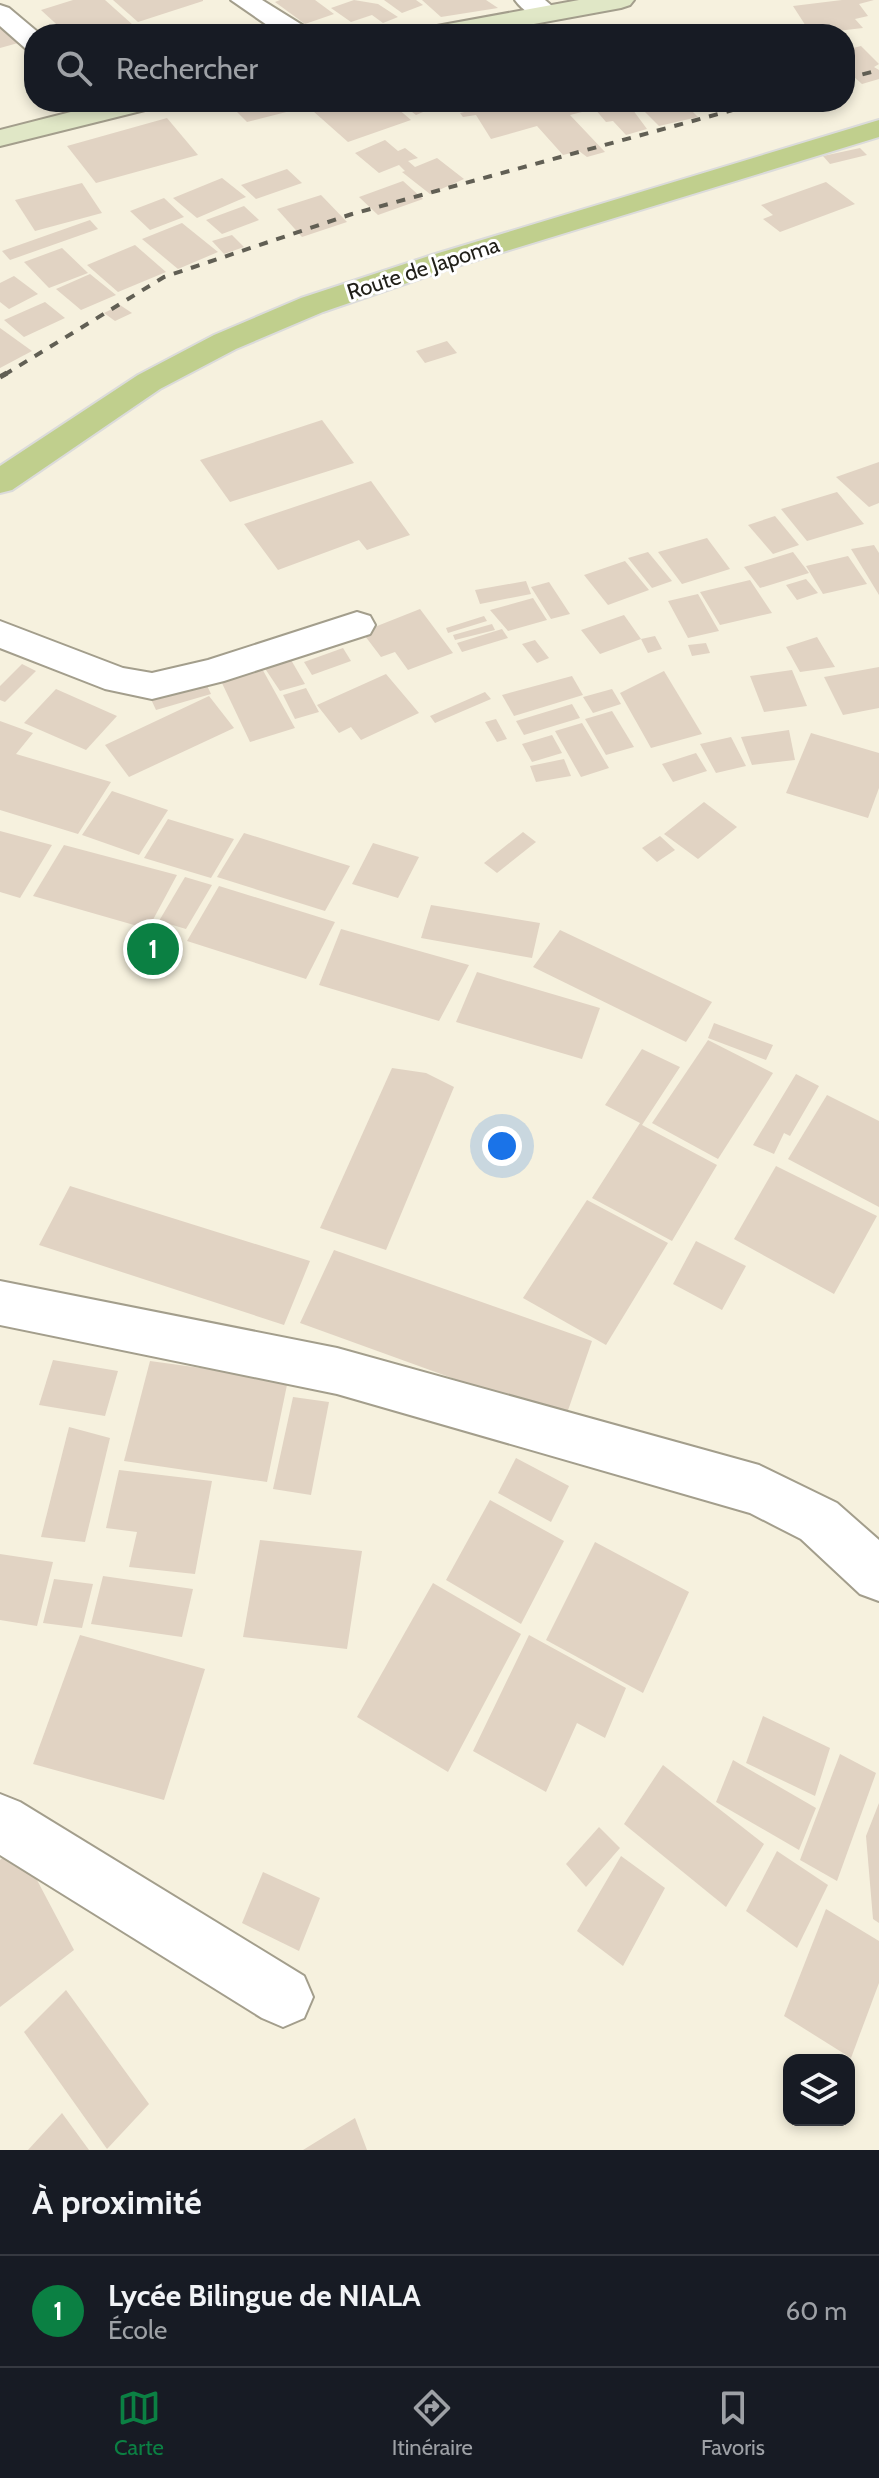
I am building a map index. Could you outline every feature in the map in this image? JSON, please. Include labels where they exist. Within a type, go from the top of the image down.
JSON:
[{"type":"main road","points":[[473,24],[537,6],[621,0]]},
{"type":"main road","points":[[0,138],[90,112]]},
{"type":"main road","name":"Route de Japoma","points":[[0,482],[149,382],[225,342],[312,305],[458,256],[876,132]]},
{"type":"street","points":[[244,0],[282,24]]},
{"type":"street","points":[[0,13],[24,33]]},
{"type":"street","points":[[0,634],[118,680],[152,686],[211,672],[357,625]]},
{"type":"street","points":[[0,1303],[337,1371],[759,1490],[819,1521],[878,1568]]},
{"type":"street","points":[[0,1822],[283,1997]]},
{"type":"building","points":[[73,0],[105,0],[132,24],[56,24],[41,10]]},
{"type":"building","points":[[113,0],[203,0],[203,1],[138,22]]},
{"type":"building","points":[[315,0],[334,14],[305,24],[275,2]]},
{"type":"building","points":[[354,0],[378,4],[398,17],[383,23],[372,15],[351,22],[331,8]]},
{"type":"building","points":[[384,0],[416,0],[423,5],[402,13]]},
{"type":"building","points":[[422,0],[486,0],[498,8],[441,17]]},
{"type":"building","points":[[874,0],[859,4],[868,16],[855,19],[863,28],[855,29],[855,24],[805,24],[793,6]]},
{"type":"building","points":[[13,23],[24,35],[24,41],[0,48],[0,27]]},
{"type":"building","points":[[861,46],[879,64],[874,67],[879,70],[879,79],[862,84],[855,78],[855,48]]},
{"type":"building","points":[[237,112],[286,112],[247,122]]},
{"type":"building","points":[[314,112],[402,112],[411,120],[348,142]]},
{"type":"building","points":[[582,112],[570,115],[605,152],[587,157],[579,151],[563,155],[537,126],[491,139],[476,115],[463,117],[460,113]]},
{"type":"building","points":[[598,112],[634,112],[647,129],[626,135],[613,121],[606,122]]},
{"type":"building","points":[[645,112],[693,112],[698,117],[659,126]]},
{"type":"building","points":[[167,118],[198,155],[96,183],[67,146]]},
{"type":"building","points":[[385,140],[398,151],[405,148],[418,158],[408,161],[415,167],[437,158],[464,179],[430,194],[402,172],[405,171],[399,165],[379,173],[355,153]]},
{"type":"building","points":[[860,148],[867,155],[830,164],[823,156]]},
{"type":"building","points":[[287,169],[302,183],[256,199],[241,185]]},
{"type":"building","points":[[222,178],[246,197],[197,218],[173,198]]},
{"type":"building","points":[[403,181],[423,199],[378,215],[359,197]]},
{"type":"building","points":[[826,182],[855,204],[780,232],[763,219],[773,215],[761,205]]},
{"type":"building","points":[[82,183],[102,213],[35,231],[15,200]]},
{"type":"building","points":[[321,195],[347,222],[302,237],[277,209]]},
{"type":"building","points":[[164,198],[184,217],[150,230],[130,211]]},
{"type":"building","points":[[244,206],[259,220],[222,234],[206,220]]},
{"type":"building","points":[[90,220],[98,229],[10,260],[2,251]]},
{"type":"building","points":[[182,223],[218,252],[178,269],[142,239]]},
{"type":"building","points":[[232,235],[244,247],[224,254],[212,241]]},
{"type":"building","points":[[135,245],[166,272],[118,292],[87,265]]},
{"type":"building","points":[[62,248],[88,273],[49,288],[24,262]]},
{"type":"building","points":[[90,274],[116,295],[81,310],[56,289]]},
{"type":"building","points":[[14,276],[38,294],[9,309],[0,302],[0,283]]},
{"type":"building","points":[[45,302],[65,318],[24,337],[4,320]]},
{"type":"building","points":[[120,305],[132,313],[115,321],[104,313]]},
{"type":"building","points":[[0,328],[32,351],[0,368]]},
{"type":"building","points":[[447,341],[457,353],[425,363],[416,351]]},
{"type":"building","points":[[322,420],[354,463],[230,502],[200,460]]},
{"type":"building","points":[[879,462],[879,503],[869,507],[836,477]]},
{"type":"building","points":[[371,481],[410,535],[367,550],[359,540],[278,570],[244,524]]},
{"type":"building","points":[[837,492],[864,524],[807,541],[781,509]]},
{"type":"building","points":[[775,516],[799,545],[773,554],[748,525]]},
{"type":"building","points":[[707,538],[730,569],[682,584],[658,552]]},
{"type":"building","points":[[874,545],[879,553],[879,595],[851,549]]},
{"type":"building","points":[[648,552],[672,581],[652,588],[628,558]]},
{"type":"building","points":[[793,552],[809,573],[760,588],[744,567]]},
{"type":"building","points":[[848,556],[867,584],[823,594],[806,566]]},
{"type":"building","points":[[625,561],[649,590],[608,605],[584,575]]},
{"type":"building","points":[[806,579],[818,593],[797,600],[786,585]]},
{"type":"building","points":[[750,580],[772,613],[720,625],[700,592]]},
{"type":"building","points":[[526,581],[531,594],[480,604],[475,590]]},
{"type":"building","points":[[549,582],[570,614],[551,619],[531,587]]},
{"type":"building","points":[[698,594],[719,631],[688,638],[668,601]]},
{"type":"building","points":[[533,598],[547,620],[508,631],[490,610]]},
{"type":"building","points":[[420,609],[453,653],[408,670],[395,652],[381,657],[362,632]]},
{"type":"building","points":[[624,615],[641,639],[600,654],[581,630]]},
{"type":"building","points":[[484,616],[487,621],[448,633],[446,628]]},
{"type":"building","points":[[492,624],[495,630],[455,640],[453,635]]},
{"type":"building","points":[[502,629],[508,638],[462,652],[457,643]]},
{"type":"building","points":[[655,636],[662,649],[648,653],[641,639]]},
{"type":"building","points":[[817,637],[835,667],[800,672],[786,647]]},
{"type":"building","points":[[535,640],[549,658],[537,663],[522,644]]},
{"type":"building","points":[[706,643],[710,653],[692,656],[688,645]]},
{"type":"building","points":[[343,648],[351,661],[312,675],[304,662]]},
{"type":"building","points":[[287,653],[305,684],[280,691],[260,661]]},
{"type":"building","points":[[22,664],[36,671],[5,702],[0,700],[0,686]]},
{"type":"building","points":[[260,665],[295,728],[250,742],[221,681]]},
{"type":"building","points":[[879,667],[879,708],[843,715],[824,677]]},
{"type":"building","points":[[792,670],[807,706],[764,712],[750,676]]},
{"type":"building","points":[[664,671],[702,734],[651,748],[620,693]]},
{"type":"building","points":[[386,674],[419,713],[361,740],[351,727],[339,733],[317,705]]},
{"type":"building","points":[[572,676],[583,695],[514,716],[502,695]]},
{"type":"building","points":[[204,679],[211,694],[156,710],[149,695]]},
{"type":"building","points":[[306,688],[319,712],[295,719],[283,695]]},
{"type":"building","points":[[56,689],[117,716],[86,750],[24,723]]},
{"type":"building","points":[[612,689],[621,704],[593,713],[583,697]]},
{"type":"building","points":[[485,692],[491,699],[435,723],[430,716]]},
{"type":"building","points":[[209,696],[234,728],[129,777],[105,745]]},
{"type":"building","points":[[572,704],[580,718],[524,735],[516,721]]},
{"type":"building","points":[[612,711],[634,747],[606,755],[585,719]]},
{"type":"building","points":[[496,719],[507,739],[497,742],[485,722]]},
{"type":"building","points":[[0,721],[33,733],[16,754],[111,782],[78,834],[0,810]]},
{"type":"building","points":[[582,723],[609,768],[581,777],[555,731]]},
{"type":"building","points":[[789,730],[795,760],[752,765],[741,737]]},
{"type":"building","points":[[811,733],[879,753],[879,788],[868,818],[786,793]]},
{"type":"building","points":[[552,735],[562,753],[532,762],[522,744]]},
{"type":"building","points":[[731,737],[746,766],[716,773],[700,744]]},
{"type":"building","points":[[696,753],[707,771],[673,782],[662,764]]},
{"type":"building","points":[[564,759],[571,776],[536,782],[530,766]]},
{"type":"building","points":[[112,791],[168,810],[139,855],[82,835]]},
{"type":"building","points":[[704,802],[737,827],[698,859],[664,834]]},
{"type":"building","points":[[168,819],[234,839],[211,878],[144,858]]},
{"type":"building","points":[[0,831],[52,845],[20,898],[0,892]]},
{"type":"building","points":[[523,832],[536,842],[497,873],[484,863]]},
{"type":"building","points":[[244,833],[350,866],[325,911],[217,877]]},
{"type":"building","points":[[660,836],[675,850],[657,862],[642,848]]},
{"type":"building","points":[[373,843],[419,857],[398,898],[352,884]]},
{"type":"building","points":[[64,845],[177,875],[148,929],[33,896]]},
{"type":"building","points":[[185,877],[212,885],[186,929],[159,921]]},
{"type":"building","points":[[219,886],[335,922],[306,979],[187,941]]},
{"type":"building","points":[[431,905],[540,923],[532,958],[421,938]]},
{"type":"building","points":[[341,929],[469,965],[439,1021],[319,985]]},
{"type":"building","points":[[560,930],[712,1002],[686,1042],[533,967]]},
{"type":"building","points":[[477,972],[600,1008],[582,1059],[456,1022]]},
{"type":"building","points":[[714,1023],[773,1045],[766,1060],[708,1038]]},
{"type":"building","points":[[708,1040],[773,1073],[718,1159],[652,1123]]},
{"type":"building","points":[[642,1049],[680,1067],[642,1125],[717,1165],[672,1241],[592,1198],[640,1123],[605,1105]]},
{"type":"building","points":[[392,1068],[426,1073],[454,1087],[386,1250],[320,1228]]},
{"type":"building","points":[[796,1074],[819,1086],[790,1136],[784,1133],[774,1154],[753,1145]]},
{"type":"building","points":[[827,1095],[879,1121],[879,1207],[788,1159]]},
{"type":"building","points":[[776,1166],[877,1216],[834,1294],[734,1239]]},
{"type":"building","points":[[70,1186],[310,1261],[284,1325],[39,1245]]},
{"type":"building","points":[[587,1200],[668,1243],[606,1345],[523,1298]]},
{"type":"building","points":[[696,1241],[746,1266],[722,1310],[673,1284]]},
{"type":"building","points":[[334,1250],[592,1341],[565,1419],[300,1323]]},
{"type":"building","points":[[53,1360],[118,1371],[105,1416],[39,1405]]},
{"type":"building","points":[[150,1361],[288,1380],[267,1482],[124,1461]]},
{"type":"building","points":[[293,1397],[329,1402],[311,1495],[273,1489]]},
{"type":"building","points":[[69,1427],[110,1438],[85,1542],[41,1537]]},
{"type":"building","points":[[516,1458],[569,1486],[551,1522],[498,1493]]},
{"type":"building","points":[[119,1470],[212,1481],[195,1574],[129,1567],[137,1532],[106,1528]]},
{"type":"building","points":[[490,1500],[564,1541],[521,1624],[446,1580]]},
{"type":"building","points":[[260,1540],[362,1551],[347,1649],[243,1637]]},
{"type":"building","points":[[595,1542],[689,1592],[643,1693],[546,1640]]},
{"type":"building","points":[[0,1554],[53,1562],[37,1626],[0,1620]]},
{"type":"building","points":[[103,1576],[193,1589],[182,1637],[91,1624]]},
{"type":"building","points":[[54,1579],[93,1584],[82,1628],[43,1623]]},
{"type":"building","points":[[433,1583],[521,1634],[448,1772],[357,1717]]},
{"type":"building","points":[[80,1635],[205,1669],[164,1800],[33,1764]]},
{"type":"building","points":[[529,1635],[626,1688],[605,1738],[577,1723],[546,1792],[473,1751]]},
{"type":"building","points":[[763,1716],[830,1748],[815,1796],[746,1763]]},
{"type":"building","points":[[840,1754],[876,1773],[837,1881],[800,1860]]},
{"type":"building","points":[[733,1760],[816,1808],[799,1850],[716,1802]]},
{"type":"building","points":[[663,1765],[764,1844],[726,1907],[624,1824]]},
{"type":"building","points":[[879,1803],[879,1923],[873,1919],[866,1836]]},
{"type":"building","points":[[599,1827],[620,1848],[586,1887],[566,1864]]},
{"type":"building","points":[[19,1846],[74,1950],[0,2007],[0,1860]]},
{"type":"building","points":[[777,1851],[828,1885],[797,1948],[746,1911]]},
{"type":"building","points":[[621,1856],[665,1888],[623,1966],[577,1931]]},
{"type":"building","points":[[263,1872],[320,1898],[299,1951],[242,1923]]},
{"type":"building","points":[[826,1909],[879,1941],[879,1983],[852,2054],[845,2054],[784,2016]]},
{"type":"building","points":[[66,1990],[149,2104],[107,2149],[24,2032]]},
{"type":"building","points":[[62,2113],[89,2150],[28,2150]]},
{"type":"building","points":[[355,2118],[367,2150],[303,2150]]},
{"type":"railway","points":[[855,76],[879,70]]},
{"type":"railway","points":[[4,375],[164,277],[352,214],[725,112]]},
{"type":"railway","points":[[0,377],[7,373]]},
{"type":"place","name":"Lycée Bilingue de NIALA","points":[[153,949]]}]
